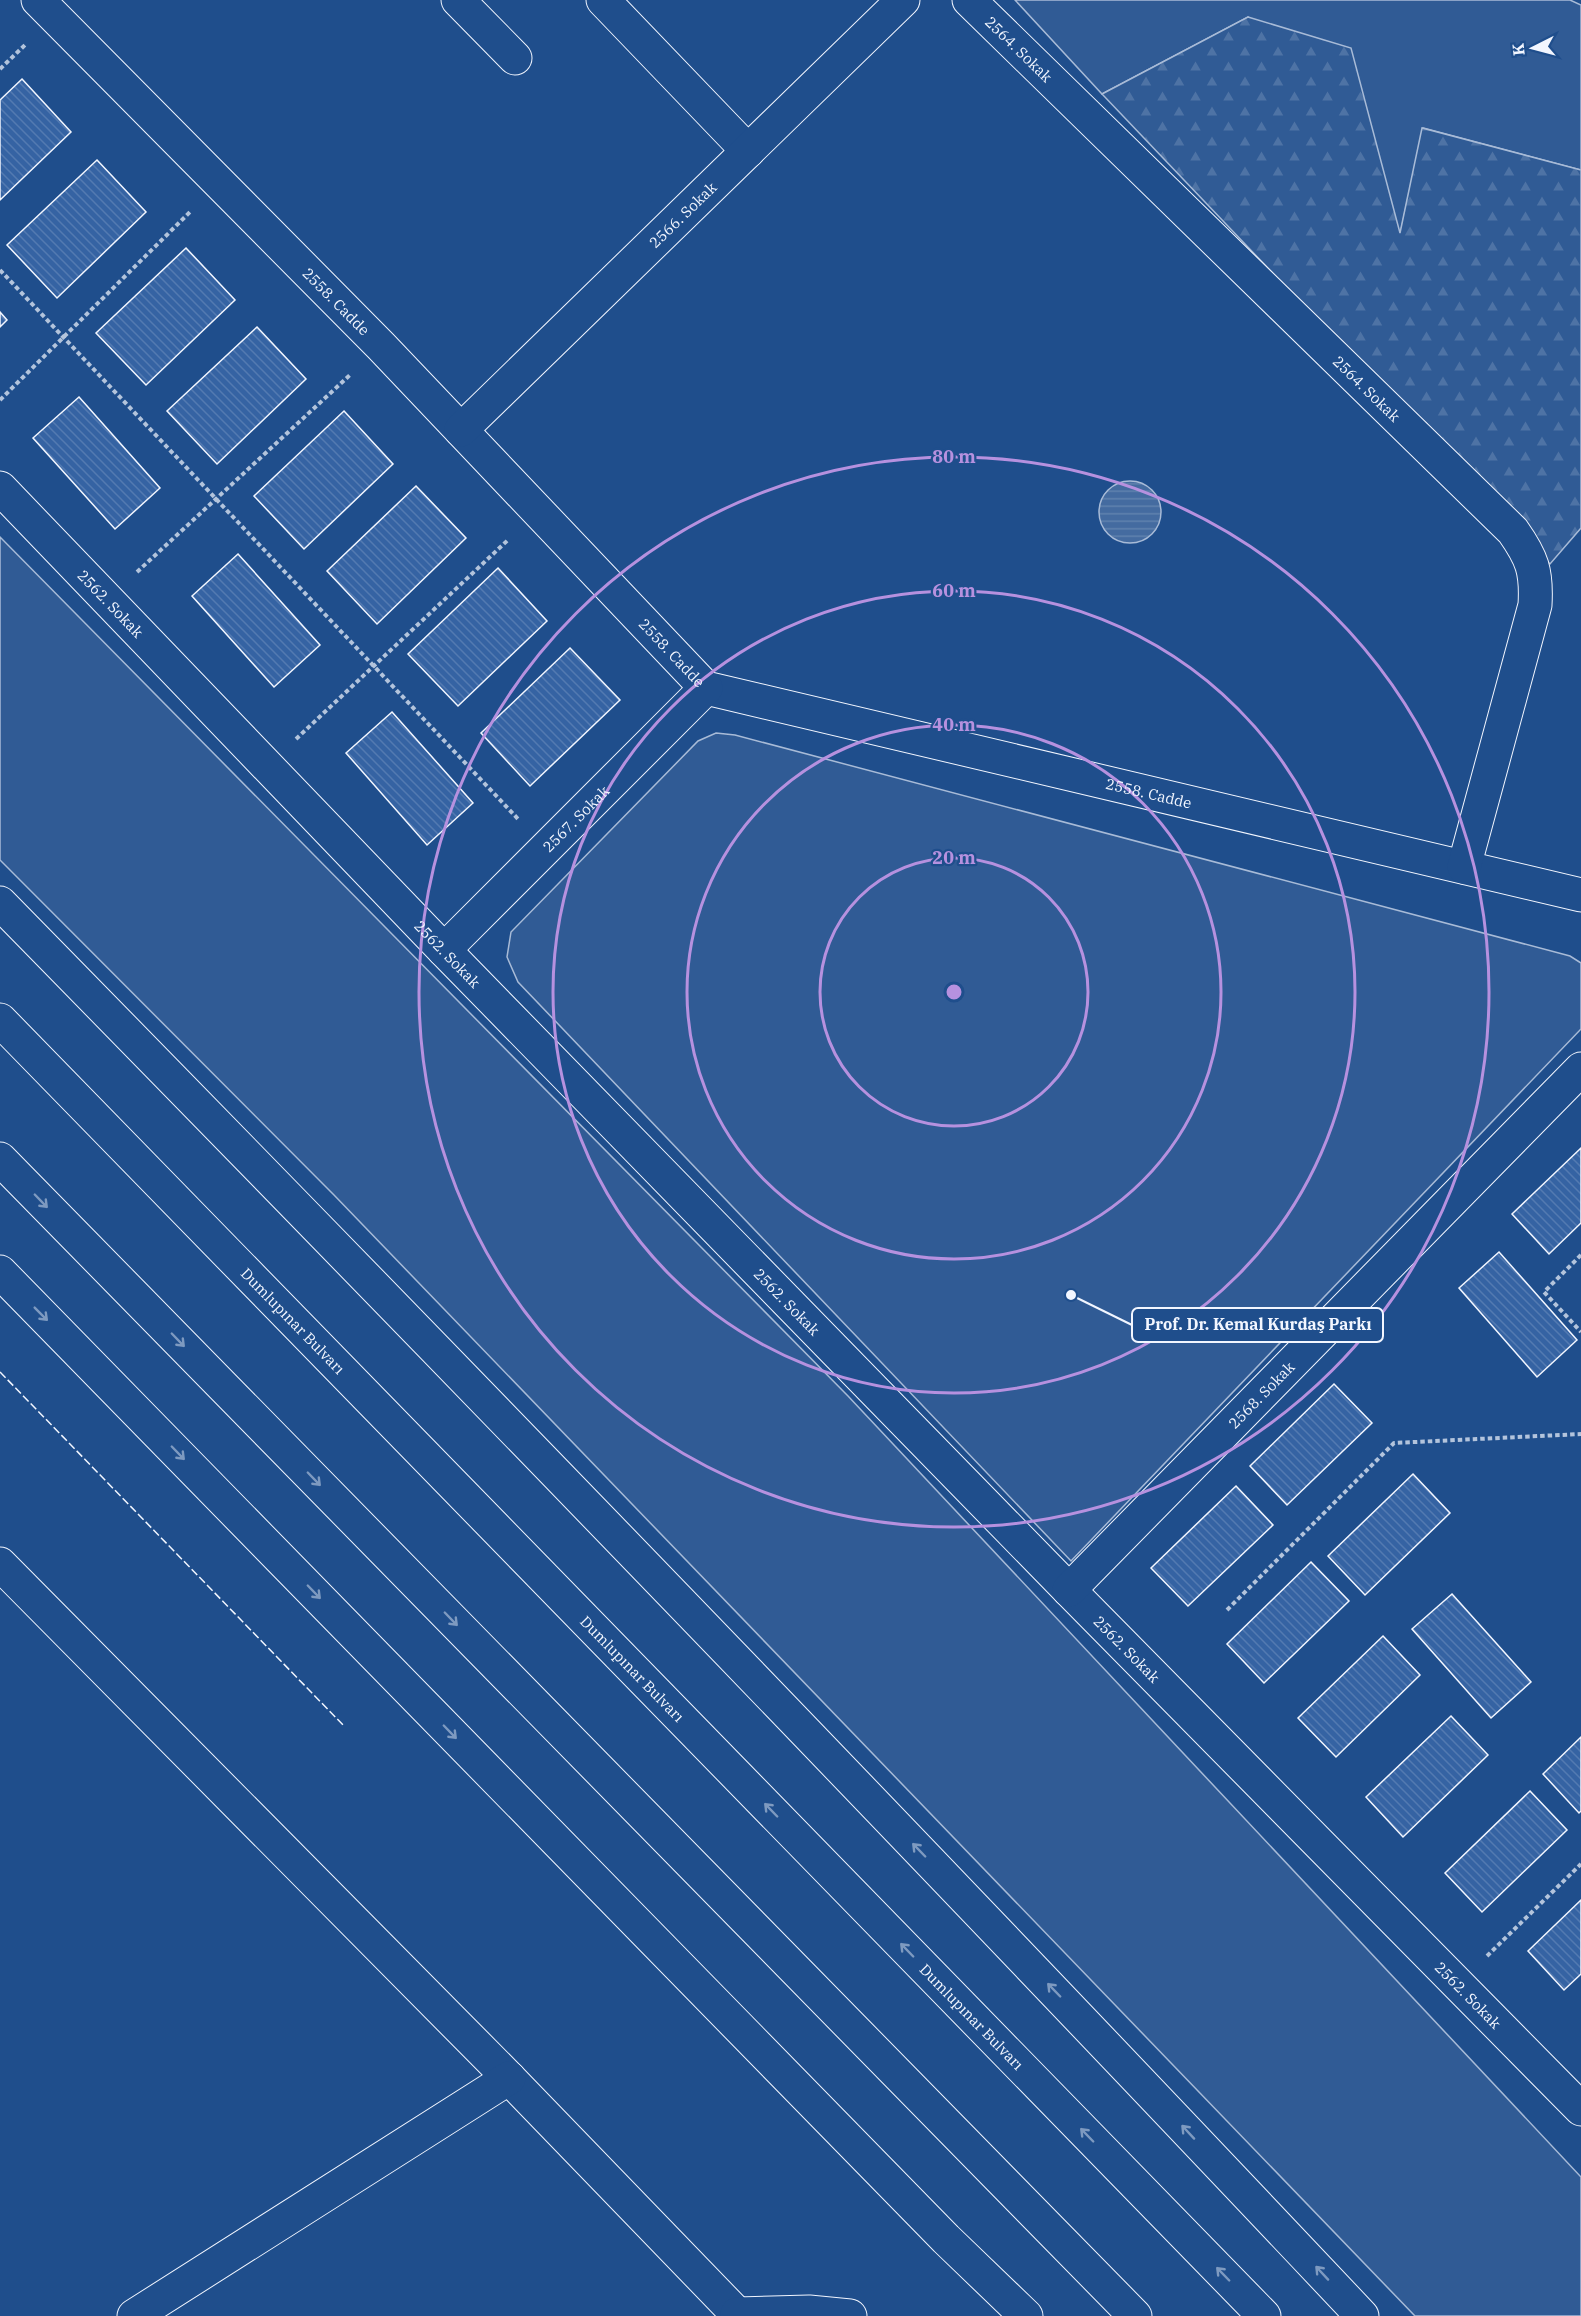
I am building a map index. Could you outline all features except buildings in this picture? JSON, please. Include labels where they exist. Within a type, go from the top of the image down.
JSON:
[{"type":"main road","name":"2558. Cadde","points":[[38,0],[381,346],[706,688],[1580,894]]},
{"type":"main road","points":[[458,0],[515,58]]},
{"type":"main road","points":[[603,0],[748,151]]},
{"type":"main road","name":"2566. Sokak","points":[[461,430],[903,0]]},
{"type":"main road","name":"2564. Sokak","points":[[969,0],[1513,531],[1525,548],[1534,566],[1535,605],[1464,867]]},
{"type":"main road","name":"2562. Sokak","points":[[0,488],[444,950],[1069,1590],[1581,2109]]},
{"type":"main road","name":"2567. Sokak","points":[[444,950],[706,688]]},
{"type":"main road","points":[[0,903],[476,1389],[1075,2012],[1362,2316]]},
{"type":"main road","name":"Dumlupınar Bulvarı","points":[[0,1020],[1264,2316]]},
{"type":"main road","name":"2568. Sokak","points":[[1069,1590],[1581,1070]]},
{"type":"main road","points":[[0,1159],[1135,2316]]},
{"type":"main road","points":[[0,1272],[946,2239],[1026,2316]]},
{"type":"main road","points":[[0,1564],[509,2078],[738,2315],[809,2312],[850,2316]]},
{"type":"main road","points":[[134,2316],[509,2078]]},
{"type":"path","points":[[0,400],[219,183]]},
{"type":"path","points":[[0,270],[546,849]]},
{"type":"path","points":[[108,600],[381,346]]},
{"type":"path","points":[[268,767],[373,665],[539,511]]},
{"type":"path","points":[[1581,1255],[1544,1292],[1581,1332]]},
{"type":"path","points":[[1227,1610],[1394,1443],[1581,1434]]},
{"type":"path","points":[[1459,1984],[1581,1864]]},
{"type":"shaded area","points":[[1015,0],[1570,0],[1581,5],[1581,170],[1423,128],[1400,235],[1248,17],[1102,94]]},
{"type":"shaded area","points":[[1124,481],[1136,481],[1152,490],[1159,500],[1161,512],[1159,524],[1152,534],[1136,543],[1124,543],[1113,538],[1104,529],[1099,518],[1099,506],[1104,495],[1113,486]]},
{"type":"shaded area","points":[[0,537],[848,1396],[1581,2177],[1581,2316],[1415,2316],[334,1195],[0,860]]},
{"type":"shaded area","points":[[716,733],[735,735],[1570,956],[1581,963],[1581,1029],[1071,1561],[518,982],[507,957],[511,932],[698,741]]},
{"type":"green space","points":[[1248,17],[1351,48],[1400,233],[1422,128],[1581,170],[1581,528],[1550,564],[1102,94]]},
{"type":"fence","points":[[0,1372],[345,1727]]},
{"type":"place","name":"Prof. Dr. Kemal Kurdaş Parkı","points":[[1071,1295]]}]
